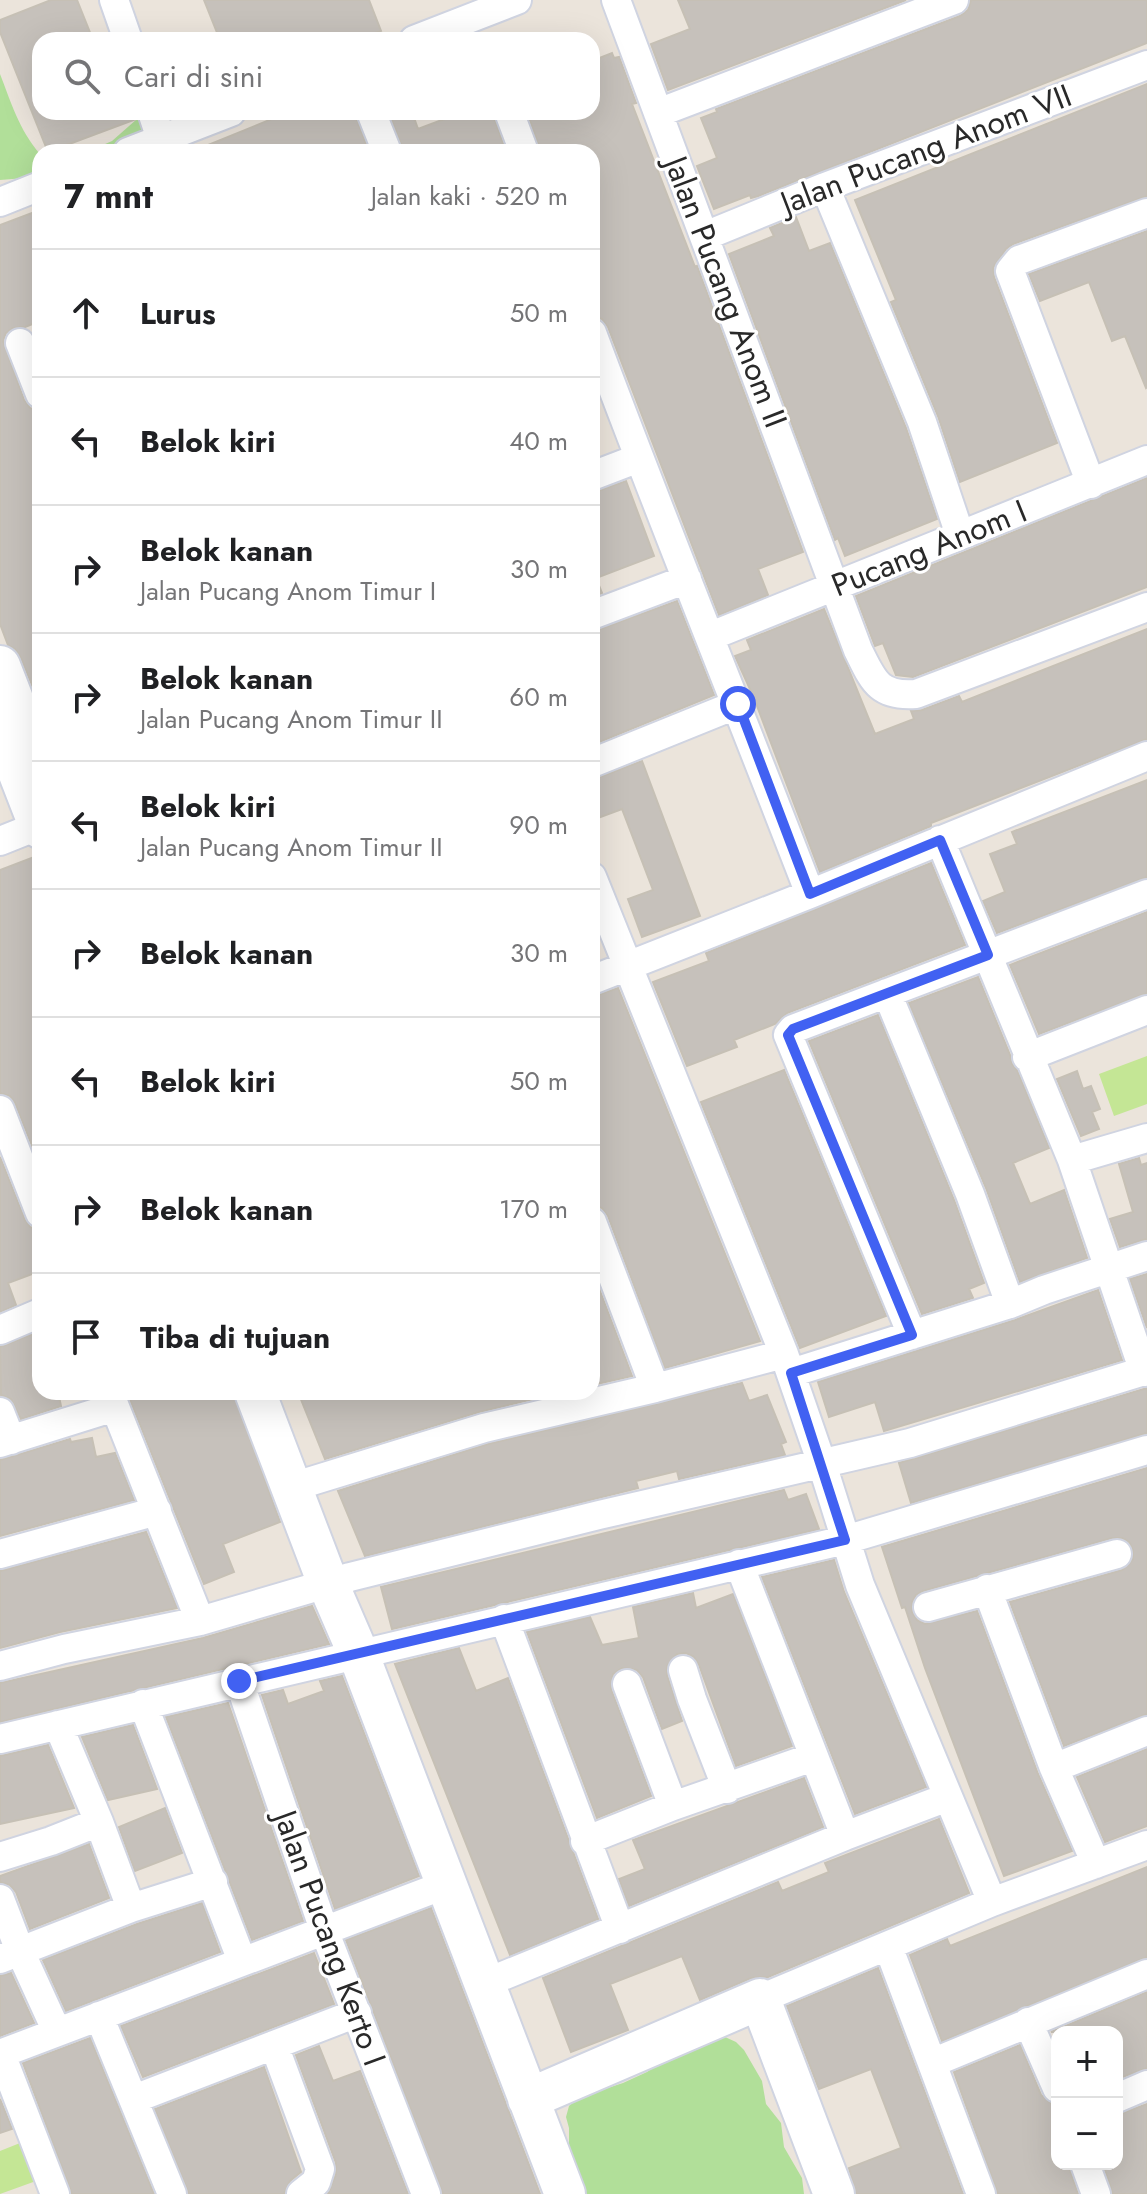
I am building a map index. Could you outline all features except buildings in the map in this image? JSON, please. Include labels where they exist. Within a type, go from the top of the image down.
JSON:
[{"type":"main road","points":[[0,666],[32,748]]},
{"type":"main road","points":[[0,725],[32,806]]},
{"type":"main road","points":[[259,1400],[304,1483]]},
{"type":"main road","points":[[284,1400],[304,1483],[340,1582],[538,2094],[586,2194]]},
{"type":"main road","points":[[368,1650],[447,1884],[494,1979]]},
{"type":"main road","points":[[538,2094],[751,2003],[825,2193]]},
{"type":"main road","points":[[538,2094],[565,2194]]},
{"type":"street","points":[[114,0],[125,32]]},
{"type":"street","points":[[437,32],[517,0]]},
{"type":"street","name":"Jalan Pucang Anom II","points":[[616,0],[858,650],[870,675],[887,692],[916,694],[1147,607]]},
{"type":"street","points":[[658,113],[954,0]]},
{"type":"street","name":"Jalan Pucang Anom VII","points":[[705,236],[825,187],[1147,65]]},
{"type":"street","points":[[155,120],[161,139]]},
{"type":"street","points":[[148,144],[210,120]]},
{"type":"street","points":[[374,120],[384,144]]},
{"type":"street","points":[[512,120],[521,144]]},
{"type":"street","points":[[825,187],[922,422],[960,535]]},
{"type":"street","points":[[0,202],[32,189]]},
{"type":"street","points":[[1091,484],[1010,271],[1019,260],[1147,213]]},
{"type":"street","points":[[20,343],[32,374]]},
{"type":"street","points":[[600,354],[810,894]]},
{"type":"street","points":[[600,473],[639,458]]},
{"type":"street","name":"Pucang Anom I","points":[[711,636],[1147,460]]},
{"type":"street","points":[[600,612],[687,579]]},
{"type":"street","points":[[600,760],[738,704]]},
{"type":"street","points":[[600,977],[1147,756]]},
{"type":"street","points":[[0,841],[32,829]]},
{"type":"street","points":[[0,1666],[64,1649],[200,1621],[599,1515],[910,1443],[1145,1371],[1072,1160],[940,840]]},
{"type":"street","points":[[912,1335],[788,1035],[793,1029],[1147,894]]},
{"type":"street","points":[[600,898],[787,1364],[860,1585],[992,1902]]},
{"type":"street","points":[[887,993],[970,1194],[1010,1304]]},
{"type":"street","points":[[1027,1057],[1147,1010]]},
{"type":"street","points":[[0,1110],[32,1192]]},
{"type":"street","points":[[1072,1160],[1147,1138]]},
{"type":"street","points":[[304,1483],[484,1428],[655,1388],[787,1364],[912,1335],[1147,1256]]},
{"type":"street","points":[[603,1284],[655,1388]]},
{"type":"street","points":[[0,1330],[32,1316]]},
{"type":"street","points":[[0,1412],[6,1441],[109,1400]]},
{"type":"street","points":[[112,1400],[200,1621]]},
{"type":"street","points":[[0,1739],[845,1540],[1147,1450]]},
{"type":"street","points":[[0,1554],[157,1511]]},
{"type":"street","points":[[928,1607],[1117,1554]]},
{"type":"street","points":[[739,1564],[845,1836]]},
{"type":"street","points":[[987,1589],[1054,1768],[1096,1864]]},
{"type":"street","points":[[504,1619],[620,1929]]},
{"type":"street","points":[[683,1670],[727,1789]]},
{"type":"street","name":"Jalan Pucang Kerto I","points":[[239,1681],[324,1930],[426,2194]]},
{"type":"street","points":[[627,1684],[673,1806]]},
{"type":"street","points":[[143,1704],[242,1961]]},
{"type":"street","points":[[58,1725],[131,1908]]},
{"type":"street","points":[[1054,1768],[1147,1731]]},
{"type":"street","points":[[585,1841],[673,1806],[813,1757]]},
{"type":"street","points":[[494,1979],[948,1797]]},
{"type":"street","points":[[0,1857],[99,1822]]},
{"type":"street","points":[[751,2003],[992,1902],[1147,1845]]},
{"type":"street","points":[[10,1955],[131,1908],[213,1882]]},
{"type":"street","points":[[54,2193],[0,2054],[447,1884]]},
{"type":"street","points":[[0,1899],[10,1955],[57,2032]]},
{"type":"street","points":[[888,1946],[981,2194]]},
{"type":"street","points":[[932,2063],[1147,1974]]},
{"type":"street","points":[[134,2099],[357,2013]]},
{"type":"street","points":[[99,2016],[172,2194]]},
{"type":"street","points":[[1028,2022],[1051,2074]]},
{"type":"street","points":[[274,2045],[320,2169],[316,2182],[301,2194]]},
{"type":"street","points":[[1123,2095],[1147,2085]]},
{"type":"street","points":[[1087,2170],[1096,2194]]},
{"type":"green space","points":[[0,74],[21,126],[32,144],[32,176],[0,180]]},
{"type":"green space","points":[[136,120],[183,120],[147,144],[105,144]]},
{"type":"green space","points":[[1147,1056],[1147,1104],[1114,1116],[1099,1074]]},
{"type":"green space","points":[[714,2037],[725,2037],[736,2042],[762,2081],[766,2104],[781,2123],[784,2147],[802,2178],[804,2194],[584,2194],[569,2152],[566,2117],[569,2106],[577,2098],[623,2083]]},
{"type":"green space","points":[[20,2143],[36,2181],[0,2194],[0,2151]]},
{"type":"route","points":[[239,1681],[845,1540],[791,1373],[912,1335],[788,1035],[793,1029],[988,955],[940,840],[810,894],[738,704]]}]
